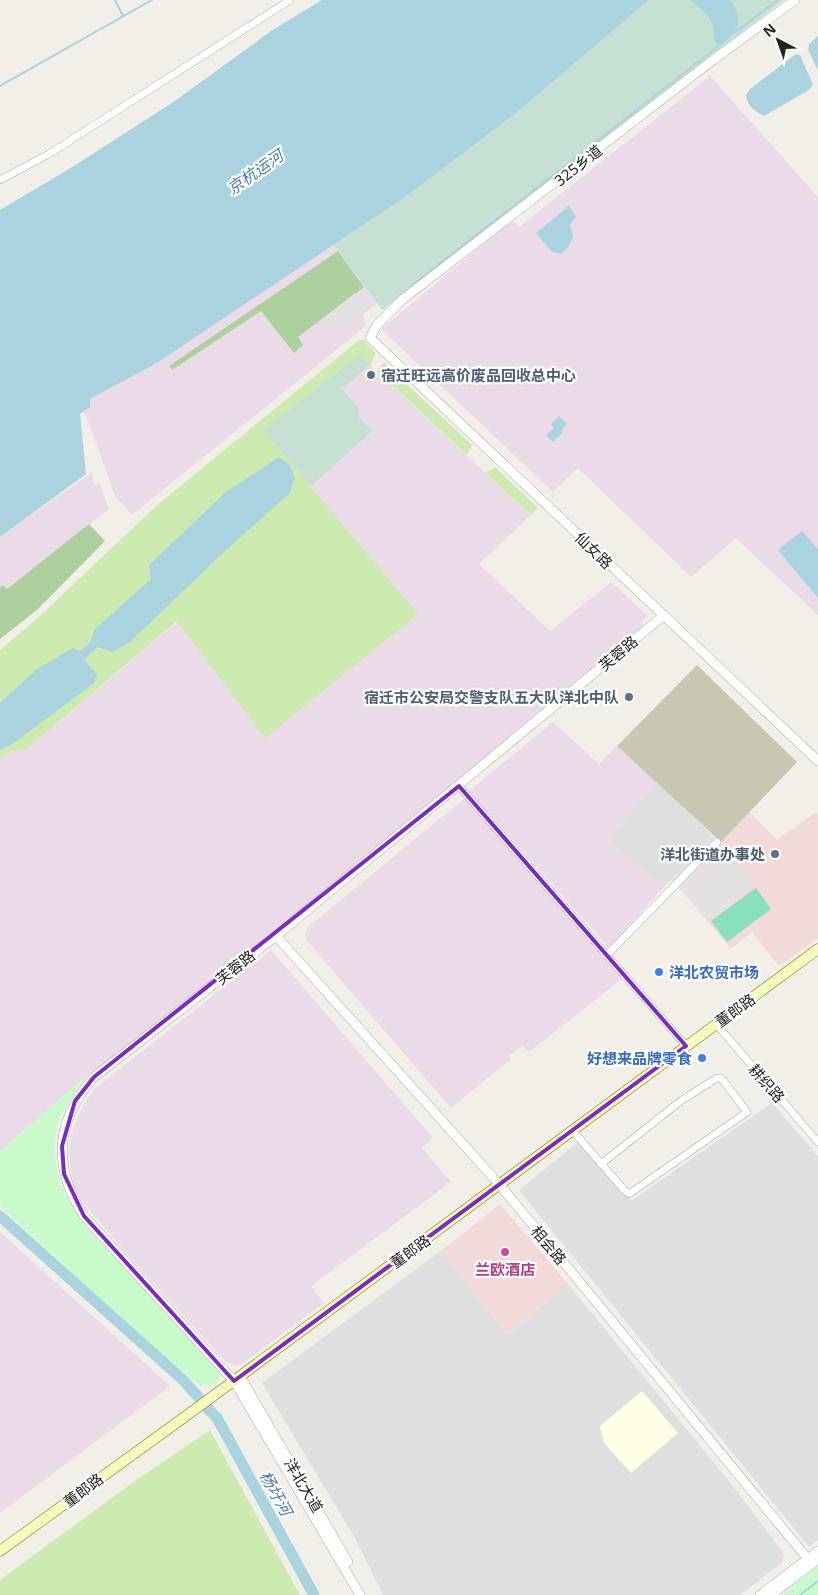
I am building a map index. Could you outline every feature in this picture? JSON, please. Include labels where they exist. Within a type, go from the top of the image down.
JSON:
[{"type":"main road","name":"董郎路","points":[[0,1551],[237,1379],[818,949]]},
{"type":"street","points":[[0,180],[49,154],[290,0]]},
{"type":"street","name":"325乡道","points":[[370,338],[376,326],[403,299],[713,60],[795,0]]},
{"type":"street","name":"仙女路","points":[[370,338],[818,761]]},
{"type":"street","name":"芙蓉路","points":[[237,1379],[84,1216],[73,1198],[64,1174],[62,1146],[66,1121],[75,1101],[94,1077],[276,936],[663,616]]},
{"type":"street","points":[[459,786],[686,1046]]},
{"type":"street","points":[[607,955],[716,842]]},
{"type":"street","name":"相会路","points":[[276,936],[499,1184],[812,1561]]},
{"type":"street","name":"耕织路","points":[[716,1024],[818,1142]]},
{"type":"street","points":[[572,1130],[601,1164],[627,1194],[632,1194],[747,1112],[721,1078],[718,1078],[682,1100],[601,1164]]},
{"type":"street","name":"洋北大道","points":[[237,1379],[360,1595]]},
{"type":"street","name":"洋北大道","points":[[237,1379],[338,1542],[366,1595]]},
{"type":"street","points":[[771,1595],[812,1561],[818,1551]]},
{"type":"street","points":[[760,1595],[812,1561]]},
{"type":"highlighted area","points":[[459,786],[686,1046],[234,1381],[84,1216],[64,1174],[62,1146],[75,1101],[94,1077]]},
{"type":"shaded area","points":[[649,0],[784,0],[382,310],[334,245],[404,198],[515,114]]},
{"type":"shaded area","points":[[710,76],[818,197],[818,615],[736,538],[691,577],[578,468],[553,492],[381,329],[512,220],[519,227]]},
{"type":"shaded area","points":[[334,245],[377,304],[363,314],[366,326],[132,515],[115,496],[84,410],[90,407],[90,399],[157,363]]},
{"type":"shaded area","points":[[355,293],[368,310],[339,333],[326,316]]},
{"type":"shaded area","points":[[359,355],[531,515],[479,564],[550,631],[611,582],[648,616],[642,621],[644,626],[461,780],[266,938],[94,1074],[92,1071],[0,1151],[0,759],[7,753],[28,748],[178,621],[418,615],[263,430]]},
{"type":"shaded area","points":[[359,355],[370,365],[342,389],[358,407],[359,418],[372,431],[311,486],[263,430]]},
{"type":"shaded area","points":[[92,472],[94,486],[100,484],[109,509],[7,589],[3,585],[0,587],[0,537]]},
{"type":"shaded area","points":[[697,665],[797,762],[721,842],[617,746]]},
{"type":"shaded area","points":[[553,722],[599,764],[617,746],[657,782],[607,839],[662,889],[609,948],[469,791]]},
{"type":"shaded area","points":[[657,782],[712,835],[662,889],[607,839]]},
{"type":"shaded area","points":[[465,798],[622,979],[529,1052],[523,1046],[509,1055],[511,1059],[451,1108],[308,942],[305,934],[308,927]]},
{"type":"shaded area","points":[[749,812],[777,840],[816,812],[818,815],[818,938],[779,966],[752,932],[731,949],[683,892],[727,850],[721,842]]},
{"type":"shaded area","points":[[712,835],[727,850],[683,892],[671,879]]},
{"type":"shaded area","points":[[729,852],[755,886],[709,921],[686,893]]},
{"type":"shaded area","points":[[271,950],[433,1138],[422,1148],[451,1182],[311,1286],[324,1303],[242,1364],[235,1366],[225,1361],[119,1245],[81,1200],[74,1189],[69,1156],[71,1134],[83,1106],[93,1090]]},
{"type":"shaded area","points":[[772,1103],[818,1156],[818,1540],[809,1547],[519,1190],[578,1142],[631,1201]]},
{"type":"shaded area","points":[[500,1204],[568,1284],[507,1335],[442,1250]]},
{"type":"shaded area","points":[[0,1232],[170,1386],[0,1513]]},
{"type":"shaded area","points":[[442,1250],[507,1335],[568,1284],[732,1485],[782,1551],[784,1556],[782,1563],[740,1595],[383,1595],[355,1538],[262,1383]]},
{"type":"shaded area","points":[[642,1391],[678,1433],[631,1473],[604,1443],[600,1426]]},
{"type":"green space","points":[[338,251],[364,287],[298,337],[303,345],[294,353],[261,311],[172,370],[169,366]]},
{"type":"green space","points":[[359,340],[363,340],[376,354],[370,365],[359,355],[263,430],[418,614],[265,738],[177,621],[28,748],[7,753],[0,759],[0,650],[43,613],[156,506]]},
{"type":"green space","points":[[384,363],[472,445],[467,455],[377,371]]},
{"type":"green space","points":[[496,468],[538,508],[531,515],[485,472]]},
{"type":"green space","points":[[89,524],[105,541],[37,610],[0,639],[0,587],[3,585],[7,589]]},
{"type":"green space","points":[[756,888],[771,909],[727,942],[711,921]]},
{"type":"green space","points":[[86,1076],[64,1110],[58,1124],[55,1156],[59,1178],[68,1198],[94,1235],[142,1284],[220,1372],[218,1383],[201,1386],[158,1352],[0,1206],[0,1151]]},
{"type":"green space","points":[[210,1430],[300,1595],[0,1595],[0,1580],[132,1483]]},
{"type":"green space","points":[[818,1566],[818,1595],[781,1595]]},
{"type":"water","name":"京杭运河","points":[[322,0],[649,0],[515,114],[404,198],[157,363],[90,399],[90,407],[80,414],[86,474],[0,537],[0,210],[74,166],[175,101],[271,31]]},
{"type":"water","points":[[691,0],[730,0],[737,14],[738,25],[732,35],[721,45],[716,43],[713,26],[708,16]]},
{"type":"water","points":[[818,36],[818,70],[808,50],[809,44]]},
{"type":"water","points":[[796,54],[800,55],[813,85],[809,90],[764,116],[757,112],[749,105],[747,99],[746,95],[750,89]]},
{"type":"water","points":[[569,206],[576,217],[570,225],[573,237],[568,247],[561,254],[552,252],[536,233]]},
{"type":"water","points":[[559,416],[567,424],[562,430],[563,432],[553,442],[546,435],[554,428],[551,424]]},
{"type":"water","points":[[279,457],[289,464],[295,478],[290,493],[225,551],[130,642],[113,652],[97,647],[84,660],[97,674],[94,683],[14,743],[0,750],[0,703],[37,669],[73,648],[80,651],[90,643],[95,629],[151,579],[149,565],[226,492]]},
{"type":"water","points":[[802,531],[818,549],[818,598],[778,550]]},
{"type":"waterway","points":[[115,0],[123,16]]},
{"type":"waterway","points":[[0,86],[152,0]]},
{"type":"waterway","points":[[734,33],[778,0]]},
{"type":"waterway","points":[[410,287],[721,44]]},
{"type":"waterway","points":[[0,1216],[183,1380],[200,1399]]},
{"type":"waterway","name":"杨圩河","points":[[207,1408],[217,1418],[314,1595]]},
{"type":"waterway","points":[[800,1595],[818,1581]]},
{"type":"place","name":"宿迁旺远高价废品回收总中心","points":[[371,375]]},
{"type":"place","name":"宿迁市公安局交警支队五大队洋北中队","points":[[629,697]]},
{"type":"place","name":"洋北街道办事处","points":[[775,854]]},
{"type":"place","name":"洋北农贸市场","points":[[659,972]]},
{"type":"place","name":"好想来品牌零食","points":[[702,1058]]},
{"type":"place","name":"兰欧酒店","points":[[505,1252]]}]
